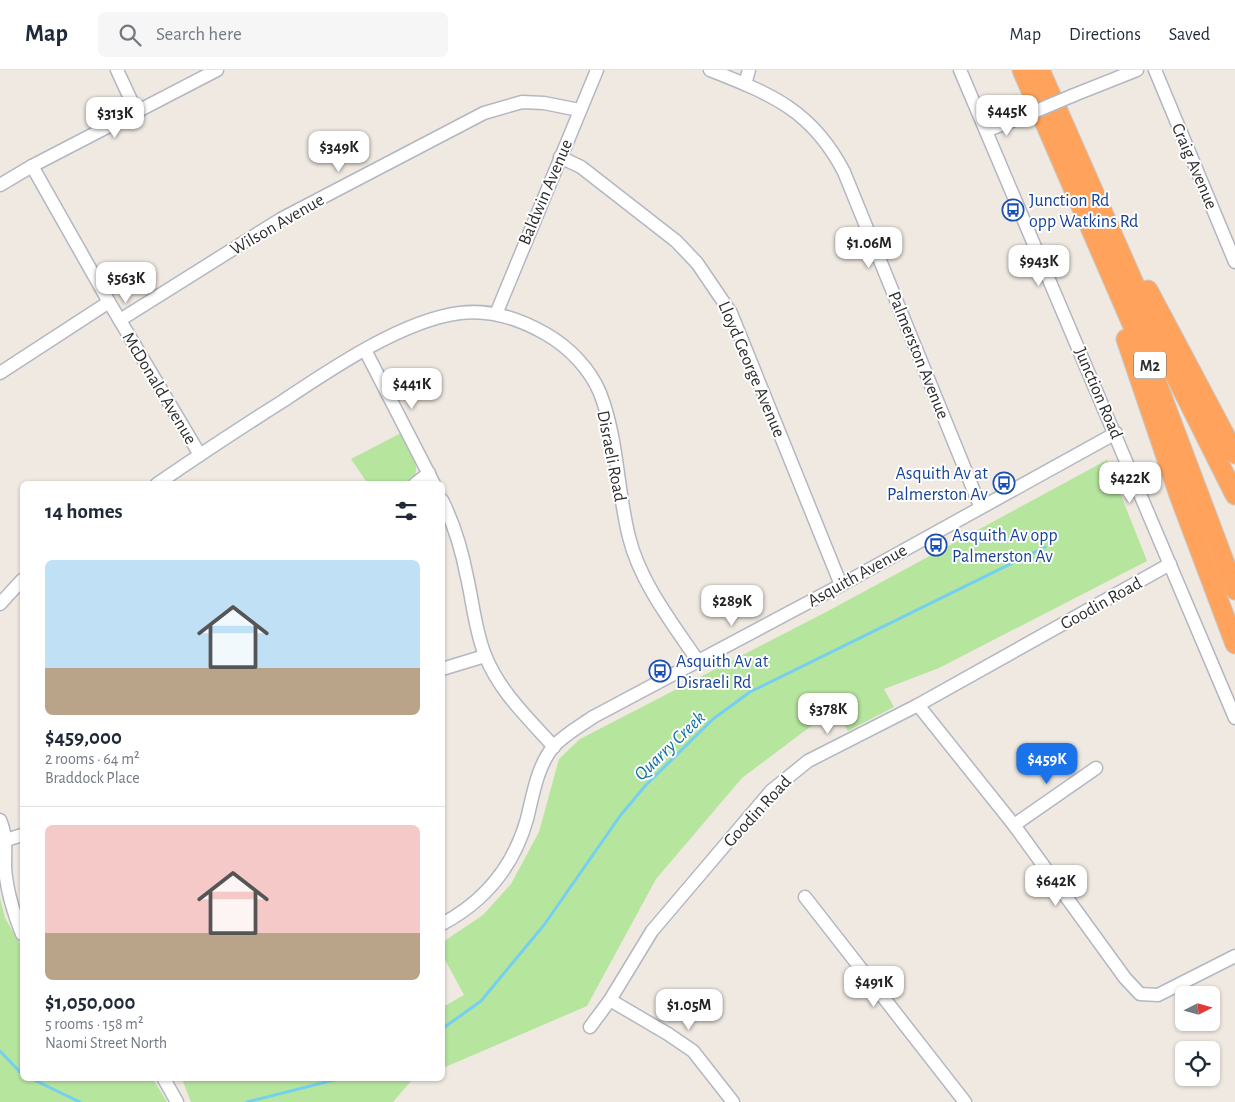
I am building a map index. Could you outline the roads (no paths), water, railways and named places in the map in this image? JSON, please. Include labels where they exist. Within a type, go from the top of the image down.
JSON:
[{"type":"highway","name":"M2","points":[[1022,70],[1154,375],[1235,590]]},
{"type":"highway","name":"M2","points":[[1040,70],[1170,365],[1235,494]]},
{"type":"highway","points":[[1054,144],[1128,342],[1179,495],[1235,644]]},
{"type":"highway","points":[[1084,173],[1235,454]]},
{"type":"street","points":[[117,70],[137,113]]},
{"type":"street","points":[[0,186],[32,166],[218,70]]},
{"type":"street","name":"Baldwin Avenue","points":[[496,314],[597,70]]},
{"type":"street","name":"Palmerston Avenue","points":[[710,70],[746,84],[801,114],[818,130],[832,150],[844,172],[980,506]]},
{"type":"street","points":[[746,84],[749,70]]},
{"type":"street","name":"Junction Road","points":[[960,70],[988,130],[1235,718]]},
{"type":"street","points":[[988,130],[1137,70]]},
{"type":"street","name":"Craig Avenue","points":[[1155,70],[1235,262]]},
{"type":"street","name":"Wilson Avenue","points":[[120,320],[281,219],[484,113],[504,105],[522,102],[544,102],[579,110]]},
{"type":"street","name":"Lloyd George Avenue","points":[[560,158],[581,167],[676,241],[716,289],[731,313],[841,585]]},
{"type":"street","name":"McDonald Avenue","points":[[32,166],[109,302],[200,454]]},
{"type":"street","points":[[0,373],[109,302]]},
{"type":"street","name":"Disraeli Road","points":[[161,481],[200,454],[365,350],[429,319],[462,313],[496,314],[528,324],[555,339],[580,361],[599,392],[611,431],[619,494],[629,540],[647,582],[698,661]]},
{"type":"street","points":[[365,350],[432,478]]},
{"type":"street","name":"Asquith Avenue","points":[[445,922],[476,902],[502,874],[522,835],[540,772],[554,747],[593,718],[841,585],[980,506],[1116,433]]},
{"type":"street","points":[[445,508],[456,536],[467,576],[475,623],[485,656],[513,702],[554,747]]},
{"type":"street","name":"Goodin Road","points":[[590,1027],[610,1000],[652,931],[771,791],[808,760],[918,704],[1170,564]]},
{"type":"street","points":[[2,597],[20,582]]},
{"type":"street","points":[[445,668],[485,656]]},
{"type":"street","points":[[918,704],[1014,825],[1125,978],[1140,994],[1158,995],[1235,956]]},
{"type":"street","points":[[1014,825],[1096,768]]},
{"type":"street","points":[[0,820],[6,840],[5,868],[15,915],[20,929]]},
{"type":"street","points":[[6,840],[20,836]]},
{"type":"street","points":[[805,897],[965,1102]]},
{"type":"street","points":[[610,1000],[693,1051],[733,1102]]},
{"type":"street","points":[[165,1081],[177,1102]]},
{"type":"waterway","name":"Quarry Creek","points":[[445,1027],[481,1001],[544,925],[620,816],[645,786],[713,719],[750,692],[1045,547]]},
{"type":"waterway","name":"Quarry Creek","points":[[0,1051],[20,1072]]},
{"type":"waterway","name":"Quarry Creek","points":[[36,1081],[80,1102]]},
{"type":"waterway","name":"Quarry Creek","points":[[247,1102],[330,1081]]},
{"type":"place","name":"Junction Rd opp Watkins Rd","points":[[1013,210]]},
{"type":"place","name":"Asquith Av at Palmerston Av","points":[[1004,483]]},
{"type":"place","name":"Asquith Av opp Palmerston Av","points":[[936,545]]},
{"type":"place","name":"Asquith Av at Disraeli Rd","points":[[660,671]]}]
